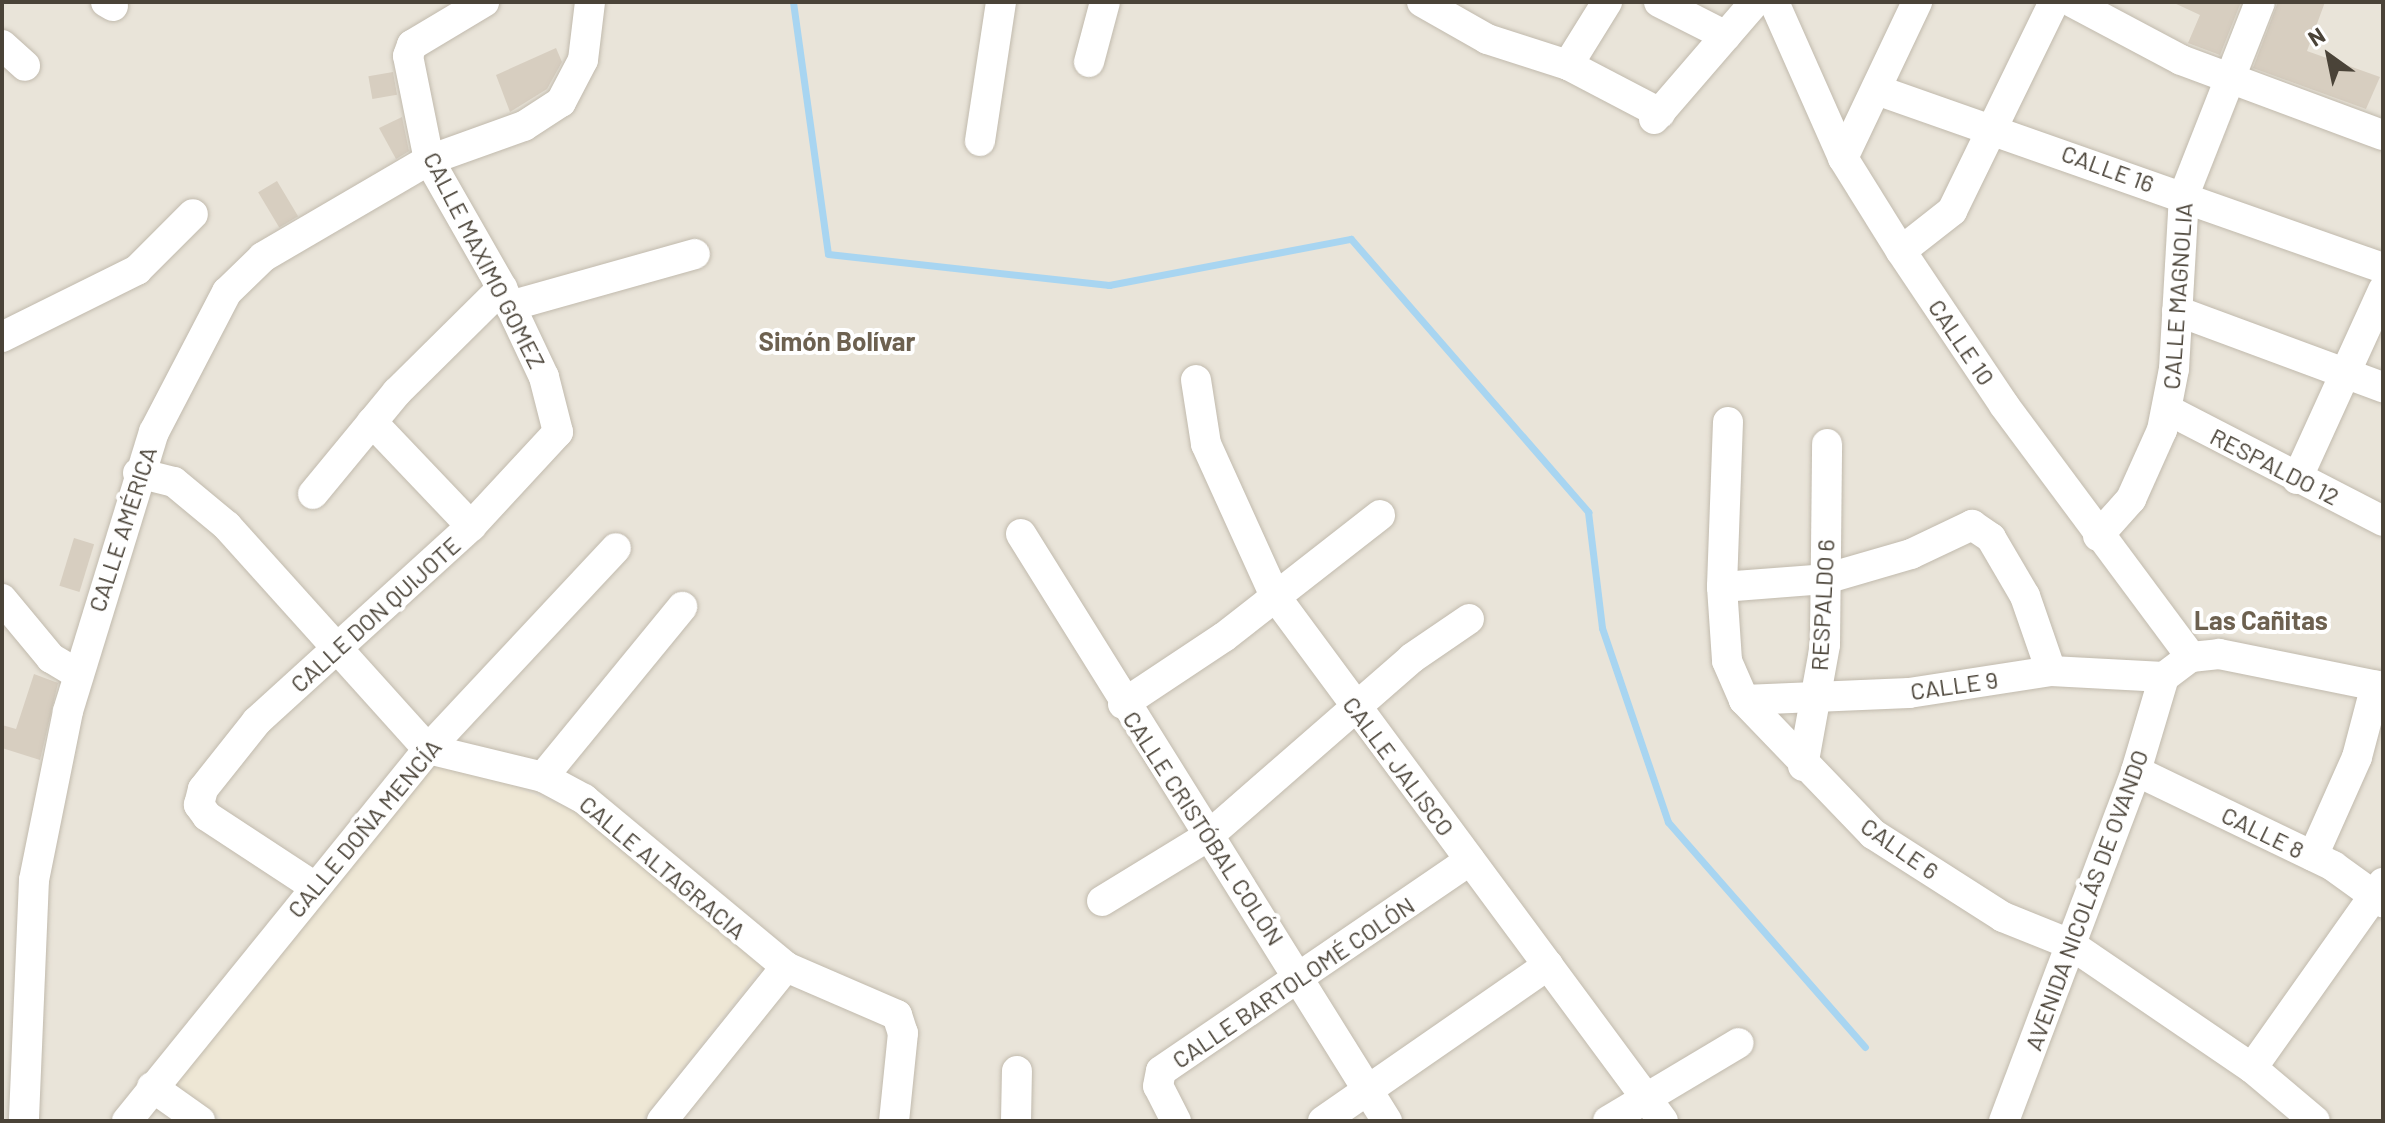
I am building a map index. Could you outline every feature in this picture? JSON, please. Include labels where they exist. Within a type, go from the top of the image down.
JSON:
[{"type":"street","name":"CALLE MAXIMO GOMEZ","points":[[484,2],[408,50],[429,160],[506,297],[556,416]]},
{"type":"street","name":"CALLE AMÉRICA","points":[[17,1112],[34,880],[78,674],[138,473],[227,292],[263,257],[429,160],[524,126],[561,102],[583,60],[590,2]]},
{"type":"street","points":[[980,141],[1001,2]]},
{"type":"street","points":[[1089,62],[1105,2]]},
{"type":"street","points":[[1422,2],[1520,54],[1568,65],[1657,116],[1755,2]]},
{"type":"street","points":[[1568,65],[1607,2]]},
{"type":"street","points":[[1659,2],[1726,36]]},
{"type":"street","name":"CALLE 10","points":[[1774,2],[1843,158],[1901,251],[2098,536],[2191,657]]},
{"type":"street","points":[[1843,158],[1917,2]]},
{"type":"street","points":[[1901,251],[1952,211],[2054,2]]},
{"type":"street","points":[[2072,2],[2100,10],[2229,79],[2383,135]]},
{"type":"street","name":"CALLE MAGNOLIA","points":[[2098,536],[2144,476],[2168,410],[2184,195],[2260,2]]},
{"type":"street","points":[[2,45],[25,66]]},
{"type":"street","name":"CALLE 16","points":[[1877,90],[2184,195],[2383,268]]},
{"type":"street","points":[[2,337],[137,270],[193,214]]},
{"type":"street","points":[[313,494],[372,422],[506,297],[695,254]]},
{"type":"street","points":[[2297,479],[2349,374],[2383,290]]},
{"type":"street","points":[[2177,311],[2383,387]]},
{"type":"street","name":"CALLE JALISCO","points":[[1196,380],[1206,444],[1275,596],[1353,708],[1655,1109]]},
{"type":"street","name":"RESPALDO 12","points":[[2168,410],[2383,521]]},
{"type":"street","name":"CALLE DON QUIJOTE","points":[[315,887],[207,816],[199,805],[203,789],[257,721],[471,526],[553,445],[556,416]]},
{"type":"street","points":[[372,422],[471,526]]},
{"type":"street","name":"CALLE 6","points":[[1728,422],[1722,587],[1727,661],[1744,700],[1803,766],[1873,834],[2003,917],[2070,944],[2252,1068],[2315,1121]]},
{"type":"street","name":"RESPALDO 6","points":[[1803,766],[1816,694],[1825,579],[1827,444]]},
{"type":"street","points":[[138,473],[174,482],[195,499],[341,647],[428,749]]},
{"type":"street","points":[[1123,704],[1275,596],[1380,515]]},
{"type":"street","points":[[1722,587],[1825,579],[1911,554],[1972,525],[1991,538],[2025,596],[2051,671]]},
{"type":"street","name":"CALLE CRISTÓBAL COLÓN","points":[[1021,534],[1123,704],[1303,980],[1387,1121]]},
{"type":"street","name":"CALLE DOÑA MENCÍA","points":[[127,1121],[428,749],[616,548]]},
{"type":"street","points":[[2,599],[51,658],[78,674]]},
{"type":"street","points":[[543,777],[682,607]]},
{"type":"street","points":[[1102,901],[1207,837],[1353,708],[1469,619]]},
{"type":"street","points":[[2164,677],[2191,657],[2219,654],[2380,686],[2357,757],[2313,856]]},
{"type":"street","name":"CALLE 9","points":[[1744,700],[1816,694],[1909,693],[2051,671],[2164,677]]},
{"type":"street","name":"AVENIDA NICOLÁS DE OVANDO","points":[[2004,1121],[2136,771],[2164,677]]},
{"type":"street","name":"CALLE ALTAGRACIA","points":[[428,749],[543,777],[584,799],[786,967],[897,1015],[903,1033],[894,1121]]},
{"type":"street","name":"CALLE 8","points":[[2136,771],[2313,856],[2380,893]]},
{"type":"street","name":"CALLE BARTOLOMÉ COLÓN","points":[[1176,1121],[1158,1086],[1161,1071],[1303,980],[1470,860]]},
{"type":"street","points":[[2252,1068],[2380,893]]},
{"type":"street","points":[[1323,1121],[1370,1092],[1548,965]]},
{"type":"street","points":[[665,1120],[786,967]]},
{"type":"street","points":[[1608,1121],[1655,1109],[1739,1043]]},
{"type":"street","points":[[1016,1121],[1017,1071]]},
{"type":"street","points":[[152,1087],[200,1121]]},
{"type":"shaded area","points":[[2,2],[2383,2],[2383,1121],[2,1121]]},
{"type":"shaded area","points":[[432,763],[502,781],[576,812],[762,966],[641,1121],[225,1121],[173,1083]]},
{"type":"building","points":[[2172,2],[2241,2],[2220,55],[2188,43],[2200,15]]},
{"type":"building","points":[[2278,2],[2325,2],[2307,51],[2380,77],[2366,109],[2253,68]]},
{"type":"building","points":[[556,48],[562,62],[547,89],[510,112],[496,75]]},
{"type":"building","points":[[393,72],[397,95],[372,99],[368,76]]},
{"type":"building","points":[[402,117],[409,151],[396,159],[379,128]]},
{"type":"building","points":[[277,181],[298,216],[279,227],[258,192]]},
{"type":"building","points":[[74,538],[94,544],[79,592],[59,586]]},
{"type":"building","points":[[34,674],[58,683],[40,760],[2,748],[2,725],[16,729]]},
{"type":"waterway","points":[[793,2],[828,254],[1109,285],[1351,239],[1588,512],[1602,628],[1668,822],[1865,1047]]},
{"type":"district","name":"Simón Bolívar","points":[[837,341]]},
{"type":"district","name":"Las Cañitas","points":[[2261,620]]}]
